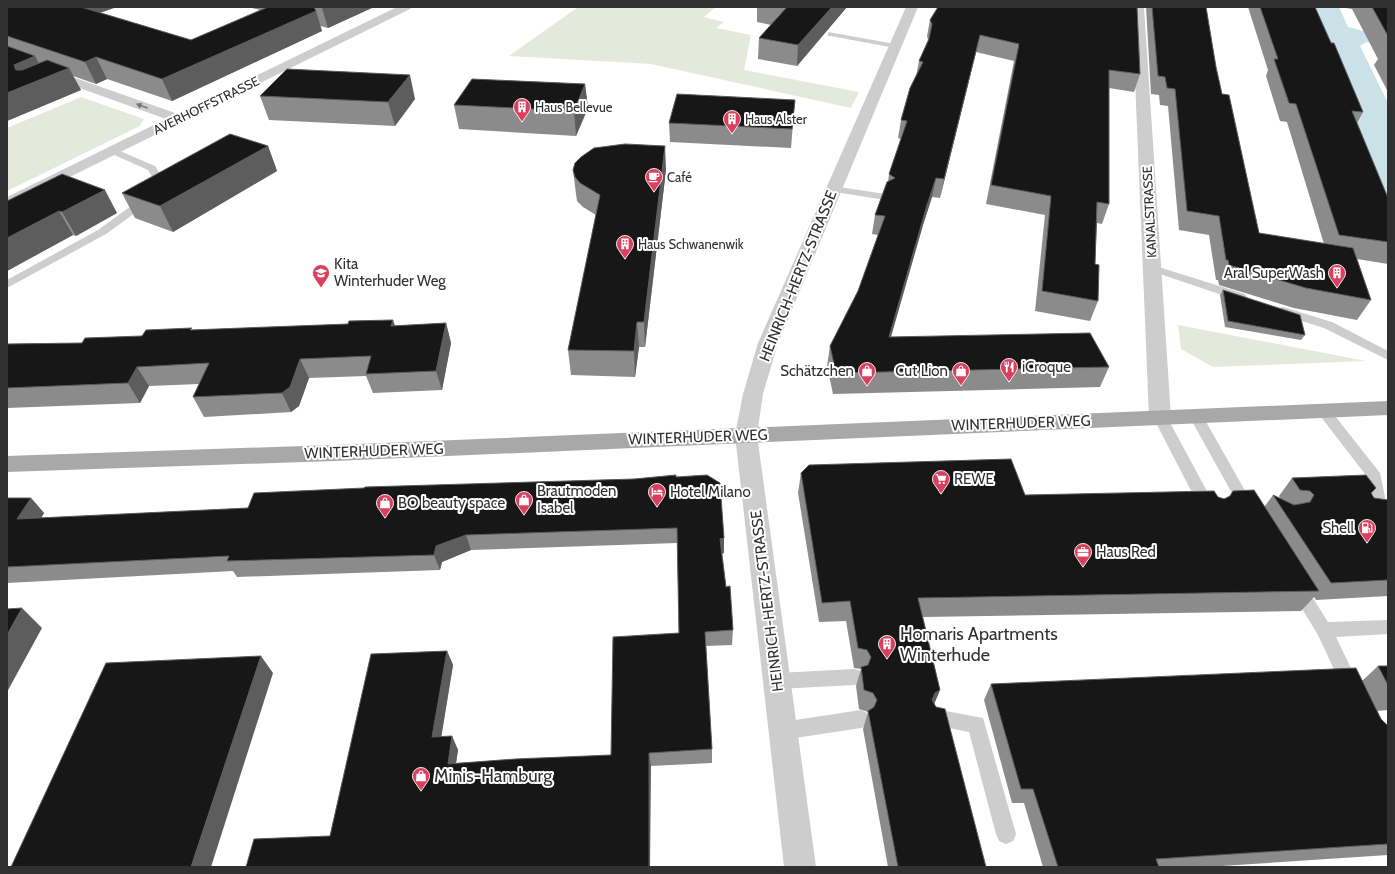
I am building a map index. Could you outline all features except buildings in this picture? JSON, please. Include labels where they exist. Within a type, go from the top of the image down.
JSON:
[{"type":"main road","name":"WINTERHUDER WEG","points":[[7,464],[342,452],[1388,408]]},
{"type":"street","points":[[387,7],[403,9]]},
{"type":"street","name":"HEINRICH-HERTZ-STRASSE","points":[[800,867],[746,435],[753,394],[768,343],[912,7]]},
{"type":"street","name":"KANALSTRASSE","points":[[1138,7],[1160,417]]},
{"type":"street","name":"AVERHOFFSTRASSE","points":[[7,203],[403,9]]},
{"type":"street","points":[[7,58],[179,119]]},
{"type":"lane","points":[[831,34],[895,46]]},
{"type":"lane","points":[[45,82],[59,77]]},
{"type":"lane","points":[[7,285],[102,232],[149,198],[159,180],[152,168],[113,151]]},
{"type":"lane","points":[[833,189],[885,197]]},
{"type":"lane","points":[[1152,268],[1254,302]]},
{"type":"lane","points":[[1269,306],[1328,325],[1388,356]]},
{"type":"lane","points":[[1323,410],[1375,477],[1378,514]]},
{"type":"lane","points":[[1196,416],[1254,520]]},
{"type":"lane","points":[[1160,417],[1210,512]]},
{"type":"lane","points":[[1238,493],[1263,506]]},
{"type":"lane","points":[[1291,578],[1324,630],[1358,699]]},
{"type":"lane","points":[[1324,630],[1388,627]]},
{"type":"lane","points":[[777,681],[855,677]]},
{"type":"lane","points":[[935,718],[976,724],[1006,834]]},
{"type":"lane","points":[[782,731],[861,720]]},
{"type":"shaded area","points":[[578,7],[716,7],[704,17],[724,22],[716,28],[751,35],[744,70],[859,92],[851,108],[651,64],[509,56]]},
{"type":"shaded area","points":[[81,97],[144,119],[140,126],[7,191],[7,128]]},
{"type":"shaded area","points":[[1178,325],[1366,361],[1213,367],[1181,349]]},
{"type":"water","points":[[1302,7],[1339,7],[1348,27],[1363,31],[1388,34],[1388,45],[1366,42],[1360,46],[1388,103],[1388,220]]},
{"type":"place","name":"Haus Bellevue","points":[[522,122]]},
{"type":"place","name":"Haus Alster","points":[[732,134]]},
{"type":"place","name":"Café","points":[[654,192]]},
{"type":"place","name":"Haus Schwanenwik","points":[[625,259]]},
{"type":"place","name":"Kita Winterhuder Weg","points":[[321,288]]},
{"type":"place","name":"Aral SuperWash","points":[[1337,288]]},
{"type":"place","name":"iCroque","points":[[1009,382]]},
{"type":"place","name":"Schätzchen","points":[[867,386]]},
{"type":"place","name":"Cut Lion","points":[[961,386]]},
{"type":"place","name":"REWE","points":[[941,494]]},
{"type":"place","name":"Hotel Milano","points":[[657,507]]},
{"type":"place","name":"Brautmoden Isabel","points":[[524,515]]},
{"type":"place","name":"BO beauty space","points":[[385,518]]},
{"type":"place","name":"Shell","points":[[1367,543]]},
{"type":"place","name":"Haus Red","points":[[1083,567]]},
{"type":"place","name":"Homaris Apartments Winterhude","points":[[887,659]]},
{"type":"place","name":"Minis-Hamburg","points":[[421,791]]}]
